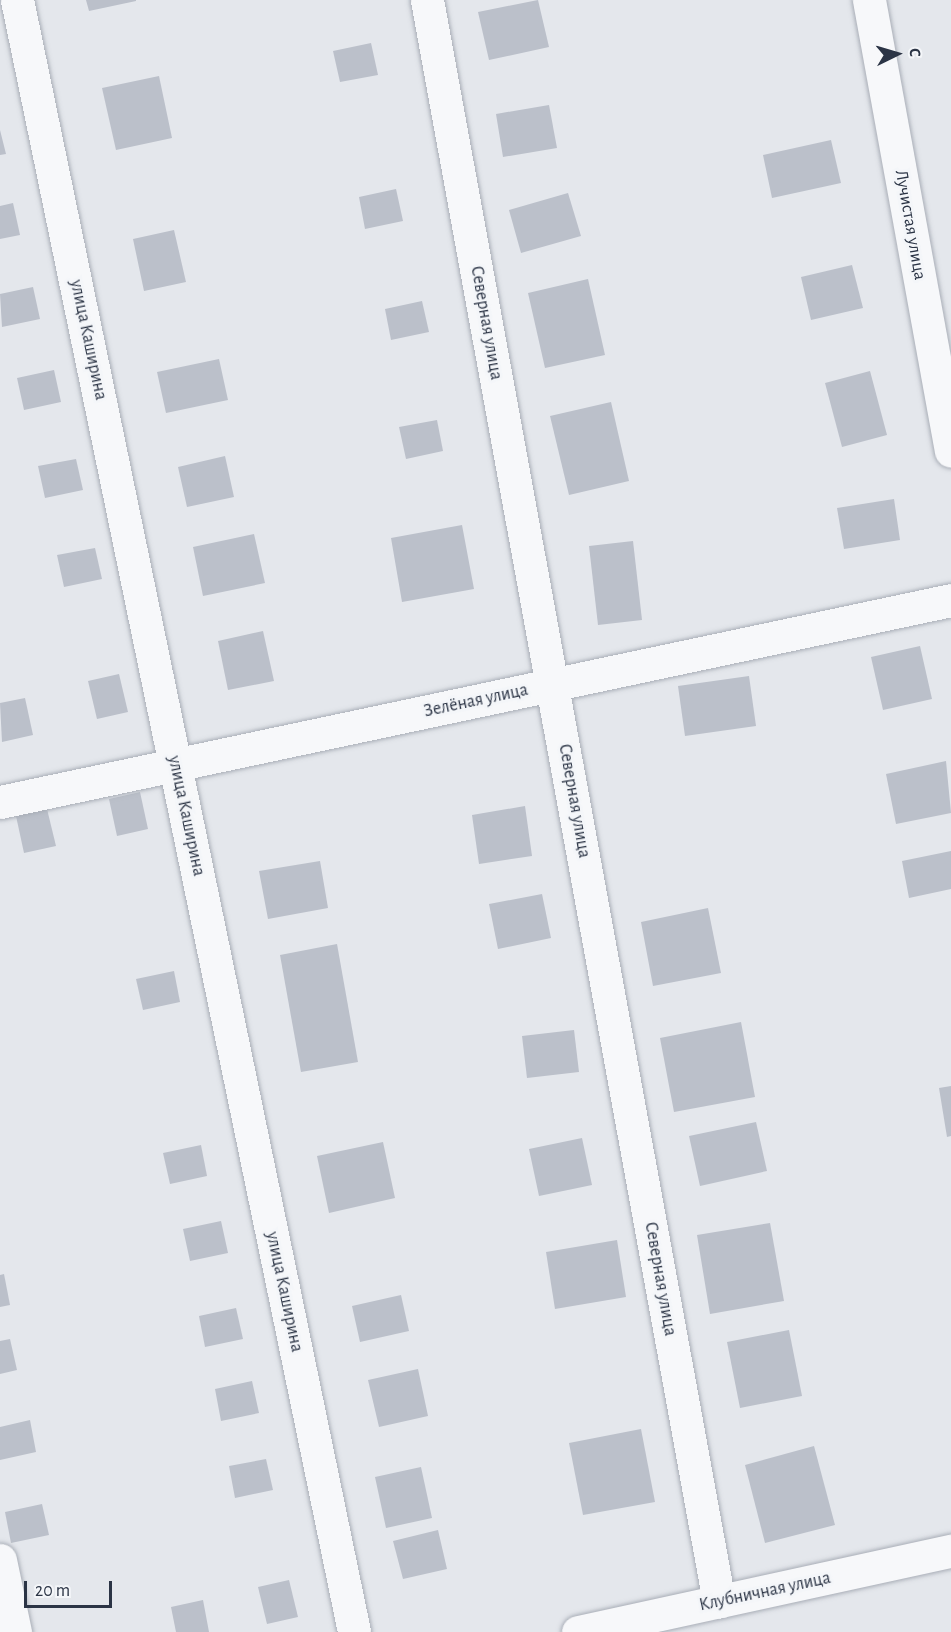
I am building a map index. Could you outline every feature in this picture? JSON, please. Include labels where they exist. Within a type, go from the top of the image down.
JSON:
[{"type":"street","name":"улица Каширина","points":[[17,0],[354,1632]]},
{"type":"street","name":"Северная улица","points":[[427,0],[719,1602]]},
{"type":"street","name":"Лучистая улица","points":[[868,0],[951,451]]},
{"type":"street","name":"Зелёная улица","points":[[0,802],[951,600]]},
{"type":"street","name":"Клубничная улица","points":[[578,1632],[951,1551]]},
{"type":"street","points":[[0,1560],[15,1632]]},
{"type":"building","points":[[86,0],[136,0],[136,1],[89,11]]},
{"type":"building","points":[[538,0],[549,47],[489,60],[478,12]]},
{"type":"building","points":[[371,43],[378,75],[340,82],[333,51]]},
{"type":"building","points":[[159,76],[172,138],[116,150],[102,88]]},
{"type":"building","points":[[549,105],[557,148],[503,157],[496,114]]},
{"type":"building","points":[[0,130],[6,154],[0,155]]},
{"type":"building","points":[[831,140],[841,183],[772,198],[763,155]]},
{"type":"building","points":[[396,189],[403,221],[365,229],[359,197]]},
{"type":"building","points":[[568,193],[581,236],[521,253],[509,210]]},
{"type":"building","points":[[13,203],[20,235],[0,239],[0,206]]},
{"type":"building","points":[[174,230],[186,282],[144,291],[133,239]]},
{"type":"building","points":[[852,265],[863,308],[811,320],[801,277]]},
{"type":"building","points":[[588,279],[605,355],[545,368],[528,293]]},
{"type":"building","points":[[33,287],[40,319],[2,327],[0,294]]},
{"type":"building","points":[[422,301],[429,332],[391,340],[385,309]]},
{"type":"building","points":[[219,359],[228,400],[166,413],[157,372]]},
{"type":"building","points":[[54,370],[61,402],[24,410],[17,378]]},
{"type":"building","points":[[870,371],[887,435],[842,447],[825,383]]},
{"type":"building","points":[[611,402],[629,481],[569,495],[550,416]]},
{"type":"building","points":[[437,420],[443,451],[406,459],[399,427]]},
{"type":"building","points":[[225,456],[234,497],[187,507],[178,467]]},
{"type":"building","points":[[76,459],[83,490],[45,498],[38,466]]},
{"type":"building","points":[[894,499],[900,540],[844,549],[837,508]]},
{"type":"building","points":[[462,525],[474,589],[402,602],[391,538]]},
{"type":"building","points":[[254,534],[265,583],[203,596],[193,547]]},
{"type":"building","points":[[633,541],[642,620],[598,625],[589,546]]},
{"type":"building","points":[[95,548],[102,579],[64,587],[57,555]]},
{"type":"building","points":[[263,631],[274,681],[228,690],[218,641]]},
{"type":"building","points":[[920,646],[932,699],[883,710],[871,657]]},
{"type":"building","points":[[119,674],[128,712],[97,719],[88,681]]},
{"type":"building","points":[[749,676],[756,726],[685,736],[678,686]]},
{"type":"building","points":[[25,698],[33,735],[2,742],[0,703]]},
{"type":"building","points":[[946,761],[951,813],[896,824],[886,774]]},
{"type":"building","points":[[140,792],[148,829],[117,836],[109,799]]},
{"type":"building","points":[[525,806],[532,856],[479,864],[472,815]]},
{"type":"building","points":[[47,809],[56,846],[24,853],[16,816]]},
{"type":"building","points":[[951,851],[951,889],[909,898],[902,861]]},
{"type":"building","points":[[320,861],[328,908],[268,919],[259,871]]},
{"type":"building","points":[[542,894],[551,938],[498,949],[489,904]]},
{"type":"building","points":[[708,908],[721,973],[653,986],[641,922]]},
{"type":"building","points":[[337,944],[358,1062],[301,1072],[280,955]]},
{"type":"building","points":[[174,971],[180,1002],[143,1010],[136,979]]},
{"type":"building","points":[[741,1022],[755,1097],[674,1112],[660,1038]]},
{"type":"building","points":[[574,1030],[579,1072],[527,1078],[522,1036]]},
{"type":"building","points":[[951,1086],[951,1136],[947,1137],[939,1088]]},
{"type":"building","points":[[756,1122],[767,1171],[700,1186],[689,1136]]},
{"type":"building","points":[[582,1138],[592,1185],[539,1196],[529,1149]]},
{"type":"building","points":[[383,1142],[395,1198],[329,1213],[317,1156]]},
{"type":"building","points":[[201,1145],[207,1176],[170,1184],[163,1153]]},
{"type":"building","points":[[221,1221],[228,1253],[190,1261],[183,1229]]},
{"type":"building","points":[[770,1223],[784,1301],[710,1314],[697,1235]]},
{"type":"building","points":[[617,1240],[626,1297],[555,1309],[546,1252]]},
{"type":"building","points":[[4,1274],[10,1305],[0,1307],[0,1275]]},
{"type":"building","points":[[401,1295],[409,1331],[360,1342],[352,1306]]},
{"type":"building","points":[[236,1308],[243,1339],[205,1347],[199,1316]]},
{"type":"building","points":[[789,1330],[802,1396],[740,1408],[727,1342]]},
{"type":"building","points":[[10,1339],[17,1370],[0,1374],[0,1341]]},
{"type":"building","points":[[418,1369],[428,1416],[379,1427],[368,1380]]},
{"type":"building","points":[[252,1381],[259,1413],[221,1421],[215,1389]]},
{"type":"building","points":[[30,1420],[36,1452],[0,1460],[0,1427]]},
{"type":"building","points":[[641,1429],[655,1502],[583,1515],[569,1443]]},
{"type":"building","points":[[814,1446],[835,1525],[765,1543],[745,1465]]},
{"type":"building","points":[[266,1459],[273,1490],[235,1498],[229,1466]]},
{"type":"building","points":[[421,1467],[432,1518],[386,1528],[375,1477]]},
{"type":"building","points":[[42,1504],[49,1535],[11,1543],[5,1512]]},
{"type":"building","points":[[438,1530],[447,1569],[403,1579],[393,1541]]},
{"type":"building","points":[[289,1580],[298,1617],[267,1624],[258,1587]]},
{"type":"building","points":[[203,1600],[209,1632],[176,1632],[171,1607]]}]
